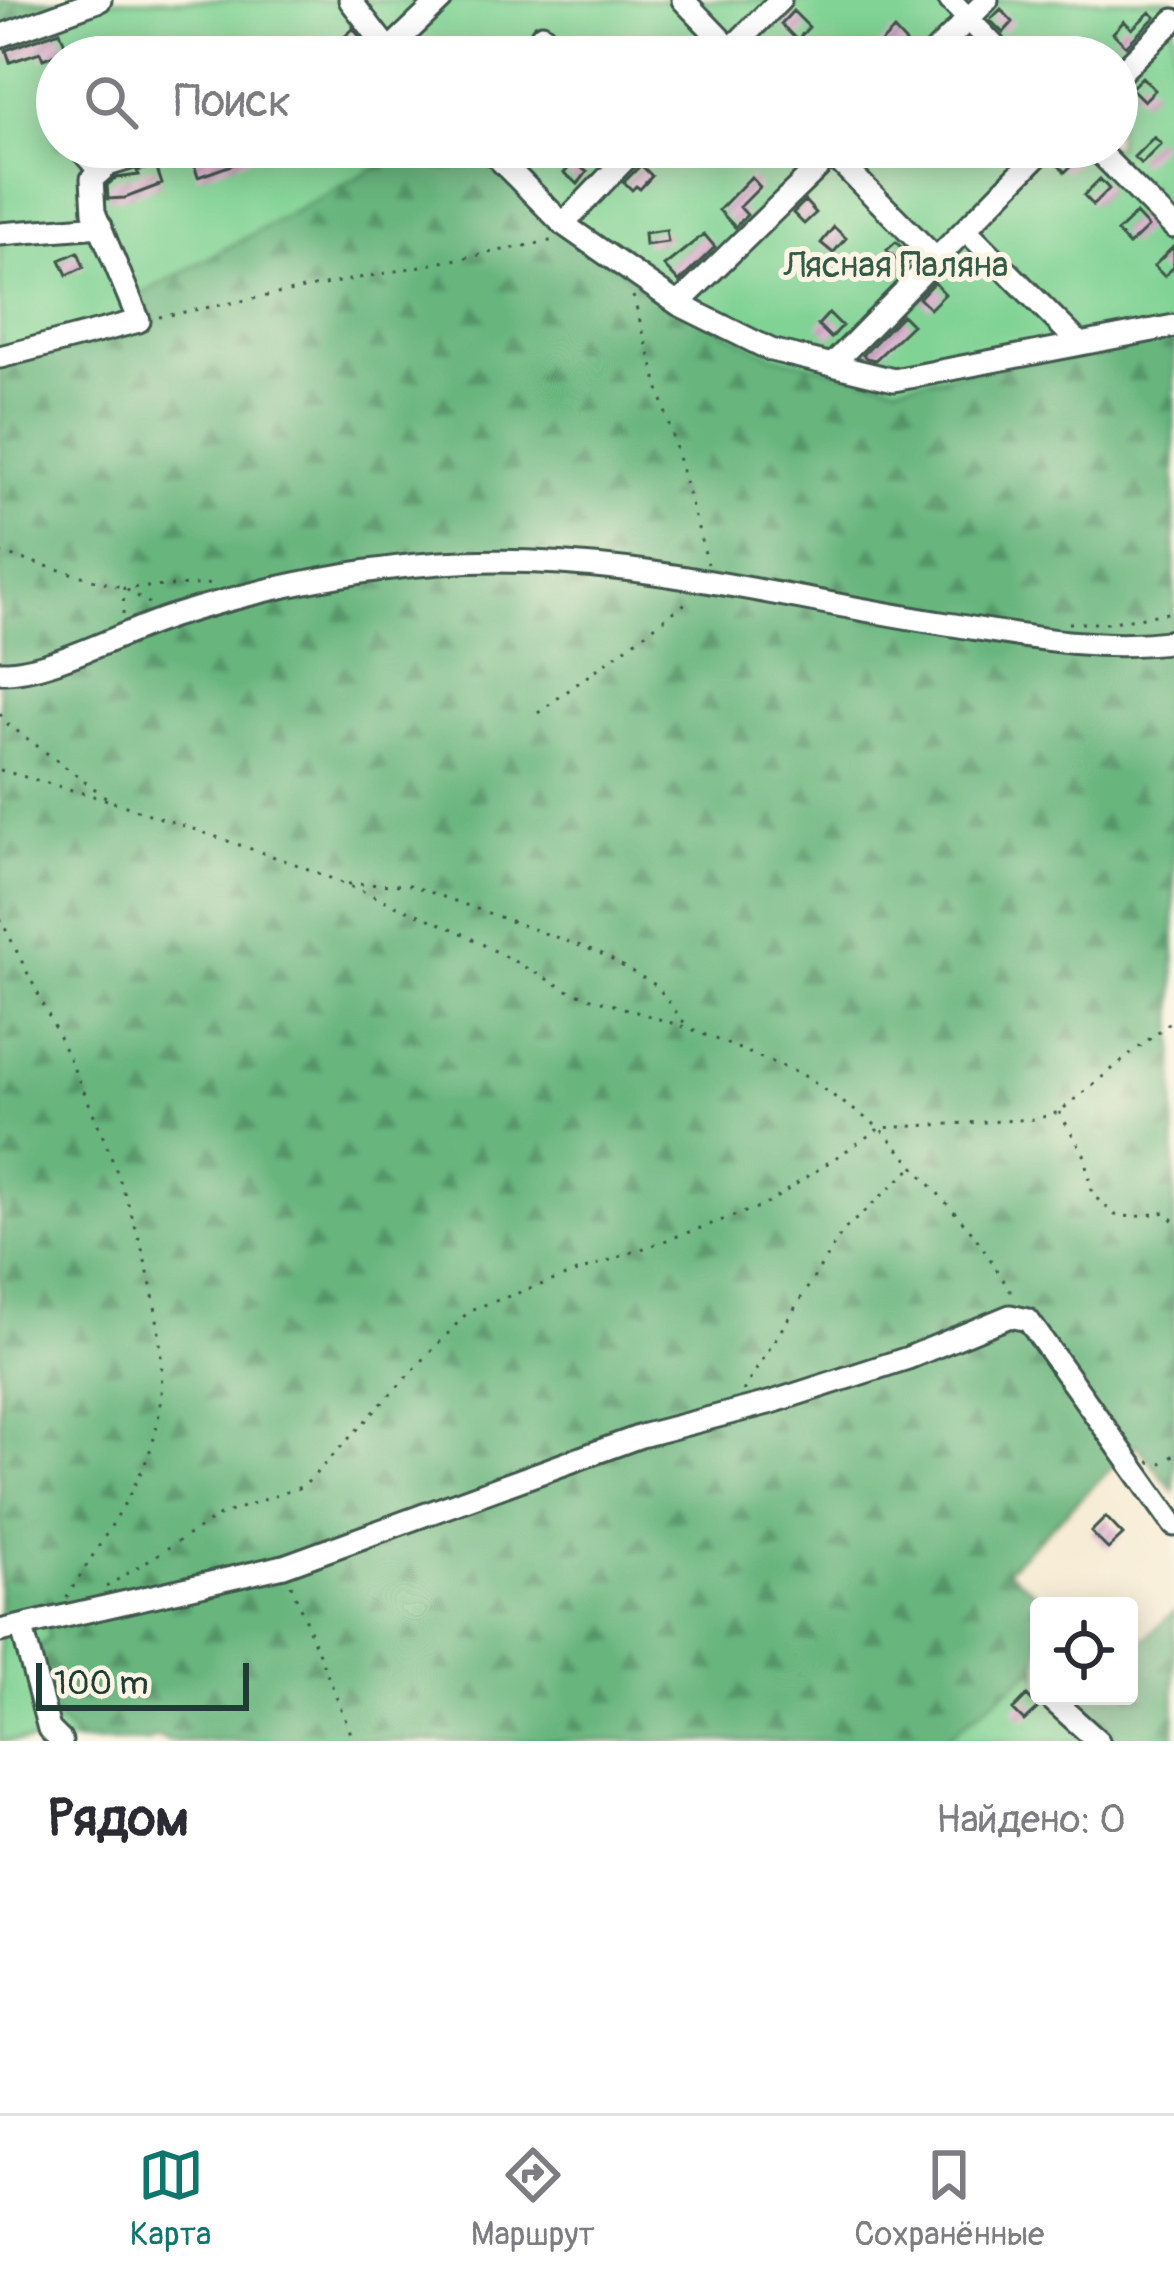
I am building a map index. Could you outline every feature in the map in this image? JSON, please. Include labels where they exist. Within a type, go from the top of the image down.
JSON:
[{"type":"street","points":[[0,36],[100,0]]},
{"type":"street","points":[[350,0],[378,36]]},
{"type":"street","points":[[403,36],[441,0]]},
{"type":"street","points":[[683,0],[715,36]]},
{"type":"street","points":[[747,36],[780,0]]},
{"type":"street","points":[[950,0],[984,36]]},
{"type":"street","points":[[952,36],[987,0]]},
{"type":"street","points":[[1138,55],[1174,20]]},
{"type":"street","points":[[0,357],[139,321],[91,196],[92,179],[105,168]]},
{"type":"street","points":[[508,168],[563,224],[678,304],[770,350],[895,380],[1174,326]]},
{"type":"street","points":[[563,224],[617,168]]},
{"type":"street","points":[[678,304],[813,168]]},
{"type":"street","points":[[850,168],[936,259]]},
{"type":"street","points":[[833,364],[1026,168]]},
{"type":"street","points":[[1115,168],[1174,227]]},
{"type":"street","points":[[0,234],[101,226]]},
{"type":"street","points":[[966,230],[1079,343]]},
{"type":"street","points":[[0,671],[43,665],[171,616],[333,578],[438,563],[545,560],[712,578],[993,632],[1102,645],[1142,646],[1174,640]]},
{"type":"street","points":[[62,1741],[49,1729],[11,1629],[284,1566],[641,1436],[908,1358],[1010,1316],[1028,1320],[1174,1525]]},
{"type":"street","points":[[1058,1705],[1098,1741]]},
{"type":"path","points":[[139,321],[553,239],[568,250]]},
{"type":"path","points":[[538,713],[712,578],[632,295],[652,304]]},
{"type":"path","points":[[0,553],[124,588],[171,616]]},
{"type":"path","points":[[0,714],[111,800]]},
{"type":"path","points":[[0,770],[111,800],[343,884],[458,932],[569,991],[688,1028],[803,1075],[880,1127],[973,1233],[1028,1320]]},
{"type":"path","points":[[343,884],[410,885],[600,953],[657,986],[688,1028]]},
{"type":"path","points":[[0,918],[116,1163],[158,1316],[162,1385],[154,1440],[53,1621]]},
{"type":"path","points":[[90,1597],[220,1515],[304,1486],[470,1310],[765,1205],[880,1127],[1036,1119],[1060,1112],[1174,1018]]},
{"type":"path","points":[[1060,1112],[1084,1154],[1092,1194],[1115,1215],[1166,1212],[1174,1222]]},
{"type":"path","points":[[730,1413],[843,1231],[914,1166]]},
{"type":"path","points":[[284,1566],[354,1741]]},
{"type":"green space","points":[[0,0],[77,0],[0,27]]},
{"type":"green space","name":"Лясная Паляна","points":[[77,0],[1174,0],[1174,334],[897,385],[773,356],[647,293],[505,168],[1138,168],[1138,36],[36,36],[36,168],[374,168],[138,296],[130,317],[0,353],[0,27]]},
{"type":"green space","points":[[374,168],[559,168],[1174,334],[1174,1492],[1136,1444],[1007,1570],[1040,1597],[1030,1597],[1030,1673],[943,1741],[170,1741],[157,1737],[80,1741],[57,1719],[37,1646],[39,1613],[0,1620],[0,365],[149,328],[138,296]]},
{"type":"green space","points":[[1174,1612],[1174,1741],[1115,1741],[1073,1705],[1138,1705],[1138,1645]]},
{"type":"green space","points":[[39,1613],[47,1623],[49,1639],[37,1647],[57,1719],[80,1741],[0,1741],[0,1620]]},
{"type":"green space","points":[[1030,1672],[1030,1705],[1073,1705],[1115,1741],[943,1741]]},
{"type":"building","points":[[1001,9],[1013,22],[1003,33],[990,20]]},
{"type":"building","points":[[793,11],[809,27],[801,36],[793,36],[781,24]]},
{"type":"building","points":[[1150,12],[1155,17],[1136,36],[1113,33],[1124,21],[1132,29]]},
{"type":"building","points":[[36,39],[36,53],[10,62],[6,50]]},
{"type":"building","points":[[1142,77],[1155,90],[1144,101],[1138,95]]},
{"type":"building","points":[[1154,137],[1161,144],[1141,164],[1138,153]]},
{"type":"building","points":[[157,168],[162,184],[108,199],[107,185],[116,178],[139,175],[137,171]]},
{"type":"building","points":[[195,168],[223,168],[198,177]]},
{"type":"building","points":[[638,168],[652,176],[640,189],[632,190],[624,182]]},
{"type":"building","points":[[587,172],[578,184],[564,173]]},
{"type":"building","points":[[751,177],[760,187],[740,207],[747,215],[735,227],[719,210]]},
{"type":"building","points":[[1100,179],[1109,189],[1093,205],[1084,195]]},
{"type":"building","points":[[805,201],[816,213],[804,224],[793,213]]},
{"type":"building","points":[[1136,214],[1148,227],[1129,245],[1117,232]]},
{"type":"building","points":[[834,227],[846,238],[833,253],[821,243]]},
{"type":"building","points":[[666,230],[668,242],[645,245],[644,233]]},
{"type":"building","points":[[704,234],[715,247],[679,282],[664,266]]},
{"type":"building","points":[[896,242],[913,259],[904,267],[887,250]]},
{"type":"building","points":[[1174,246],[1174,267],[1164,276],[1154,266]]},
{"type":"building","points":[[78,252],[84,267],[67,275],[60,260]]},
{"type":"building","points":[[934,282],[945,294],[930,309],[919,298]]},
{"type":"building","points":[[829,313],[842,326],[831,338],[818,325]]},
{"type":"building","points":[[902,315],[912,325],[875,360],[866,358],[863,355]]},
{"type":"building","points":[[1106,1517],[1123,1535],[1108,1549],[1091,1532]]},
{"type":"building","points":[[1027,1696],[1030,1705],[1038,1708],[1024,1721],[1013,1710]]}]
